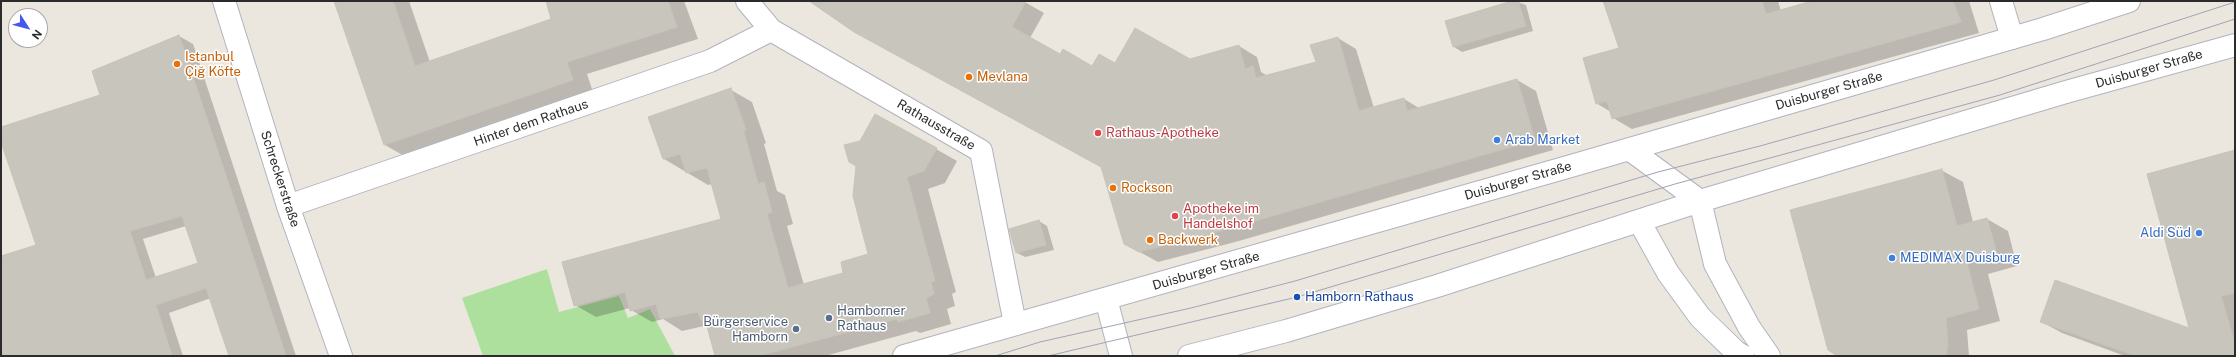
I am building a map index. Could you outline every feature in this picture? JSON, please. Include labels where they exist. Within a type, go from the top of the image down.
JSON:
[{"type":"main road","name":"Schreckerstraße","points":[[224,1],[288,206],[341,356]]},
{"type":"main road","name":"Rathausstraße","points":[[747,1],[771,30],[981,151],[1015,324]]},
{"type":"main road","points":[[2001,1],[2012,38]]},
{"type":"main road","name":"Duisburger Straße","points":[[904,356],[1629,149],[2012,38],[2129,1]]},
{"type":"main road","name":"Hinter dem Rathaus","points":[[288,206],[710,61],[771,30]]},
{"type":"main road","name":"Duisburger Straße","points":[[1189,356],[1286,331],[1429,289],[1700,201],[2235,45]]},
{"type":"main road","points":[[1629,149],[1700,201],[1715,264],[1749,326],[1768,356]]},
{"type":"main road","points":[[1639,221],[1668,273],[1700,317],[1736,352],[1743,356]]},
{"type":"main road","points":[[1106,299],[1122,356]]},
{"type":"green space","points":[[547,269],[559,312],[619,296],[628,318],[650,309],[675,356],[483,356],[462,298]]},
{"type":"building","points":[[334,1],[393,1],[415,66],[551,19],[546,1],[668,1],[677,27],[567,62],[573,80],[384,145]]},
{"type":"building","points":[[809,1],[1026,1],[1012,27],[1060,54],[1063,49],[1092,66],[1099,54],[1115,63],[1135,28],[1190,59],[1239,45],[1245,69],[1253,66],[1256,78],[1316,62],[1310,45],[1338,37],[1359,111],[1404,98],[1407,111],[1517,79],[1535,140],[1220,231],[1139,252],[1124,244],[1101,167],[854,32]]},
{"type":"building","points":[[1512,1],[1518,1],[1526,26],[1453,47],[1445,21]]},
{"type":"building","points":[[1603,1],[1762,1],[1766,14],[1812,1],[1953,1],[1961,22],[1612,119],[1607,101],[1596,104],[1583,58],[1619,48]]},
{"type":"building","points":[[179,35],[286,356],[229,356],[206,288],[156,305],[172,356],[1,356],[1,256],[36,245],[1,142],[1,127],[100,95],[92,71]],"holes":[[[182,216],[198,263],[146,280],[130,231]]]},
{"type":"building","points":[[731,88],[746,130],[744,132],[758,184],[764,182],[772,212],[767,214],[788,288],[843,273],[841,262],[868,254],[853,196],[856,166],[849,162],[844,145],[860,141],[875,114],[937,148],[924,171],[907,177],[935,281],[931,282],[934,294],[926,298],[930,313],[898,322],[897,319],[758,356],[715,356],[707,326],[704,327],[698,312],[660,319],[656,304],[630,311],[625,292],[574,306],[562,262],[721,219],[707,168],[686,173],[680,154],[663,159],[648,117]]},
{"type":"building","points":[[2235,150],[2235,293],[2221,296],[2235,344],[2235,356],[2136,356],[2040,322],[2055,280],[2189,328],[2147,174]]},
{"type":"building","name":"MEDIMAX Duisburg","points":[[1942,169],[1957,226],[1987,218],[1997,254],[1967,263],[1979,309],[1946,318],[1948,345],[1946,356],[1837,356],[1828,350],[1790,210]]},
{"type":"building","points":[[1039,220],[1046,245],[1016,253],[1009,229]]},
{"type":"tram line","points":[[995,356],[1040,342],[1191,308],[1295,281],[1658,172],[1760,146],[1994,80],[2235,2]]},
{"type":"tram line","points":[[1048,356],[1297,297],[1675,184],[2000,95],[2235,19]]},
{"type":"place","name":"Istanbul Çiğ Köfte","points":[[177,64]]},
{"type":"place","name":"Mevlana","points":[[969,77]]},
{"type":"place","name":"Rathaus-Apotheke","points":[[1098,133]]},
{"type":"place","name":"Arab Market","points":[[1497,140]]},
{"type":"place","name":"Rockson","points":[[1113,188]]},
{"type":"place","name":"Apotheke im Handelshof","points":[[1175,216]]},
{"type":"place","name":"Aldi Süd","points":[[2199,233]]},
{"type":"place","name":"Backwerk","points":[[1150,240]]},
{"type":"place","name":"MEDIMAX Duisburg","points":[[1892,258]]},
{"type":"place","name":"Hamborn Rathaus","points":[[1297,297]]},
{"type":"place","name":"Hamborner Rathaus","points":[[829,318]]},
{"type":"place","name":"Bürgerservice Hamborn","points":[[796,329]]}]
